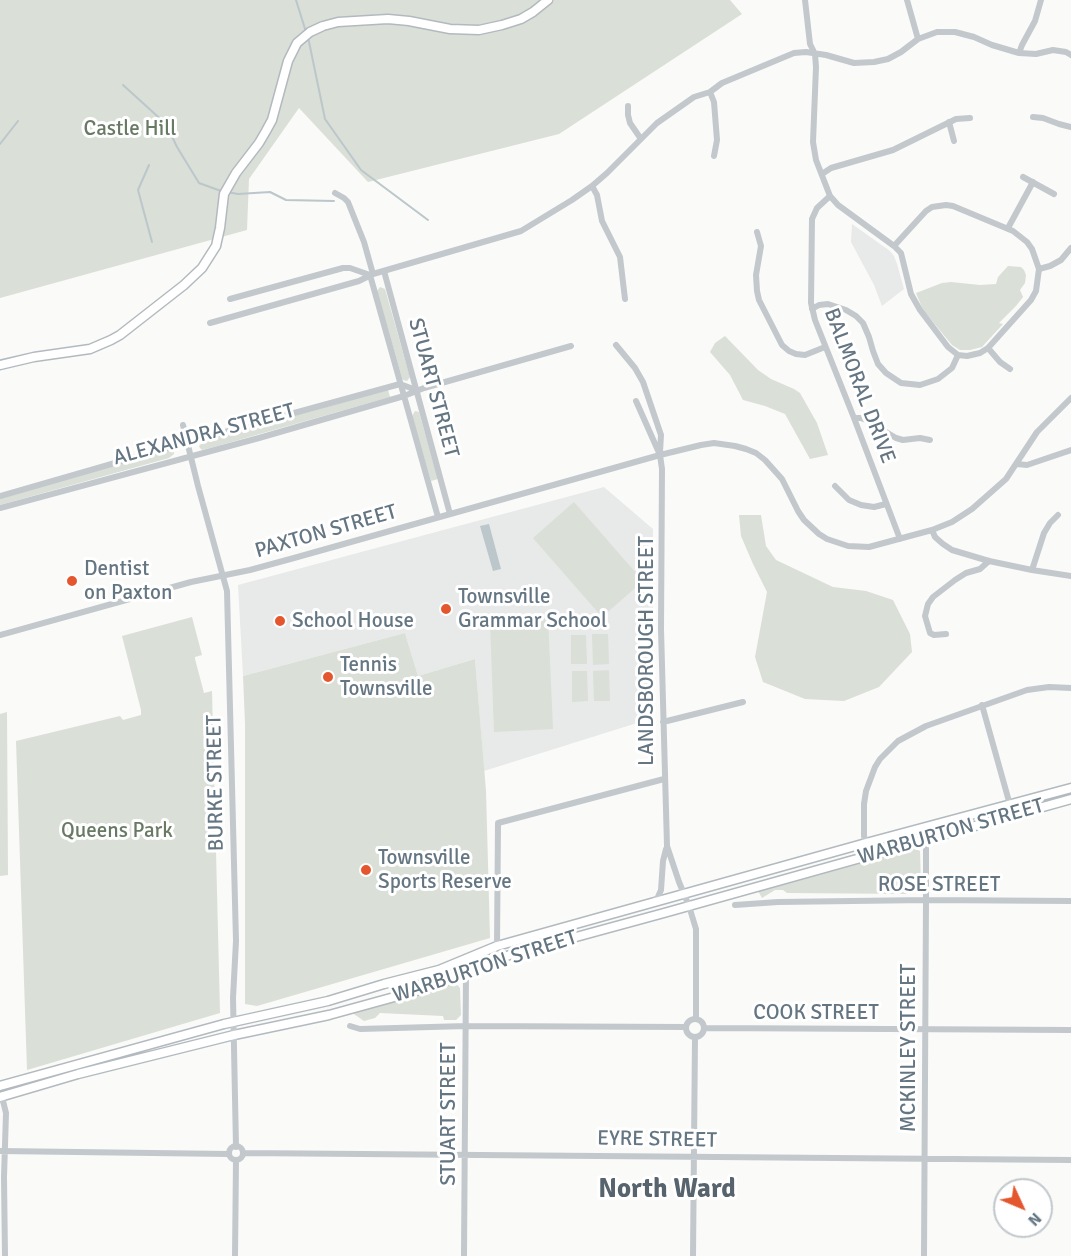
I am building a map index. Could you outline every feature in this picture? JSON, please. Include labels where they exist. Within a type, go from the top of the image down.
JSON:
[{"type":"main road","points":[[0,365],[99,346],[120,335],[202,268],[216,246],[224,195],[236,173],[260,143],[272,120],[288,61],[297,43],[303,37],[324,26],[338,22],[368,20],[409,21],[450,29],[479,30],[521,19],[548,0]]},
{"type":"main road","name":"WARBURTON STREET","points":[[0,1086],[234,1022],[328,1001],[439,970],[497,946],[1071,788]]},
{"type":"main road","name":"WARBURTON STREET","points":[[1,1096],[78,1074],[234,1035],[329,1015],[427,988],[499,958],[1071,799]]},
{"type":"main road","points":[[12,1082],[27,1083],[58,1075],[78,1074]]},
{"type":"street","points":[[805,0],[810,44],[816,67],[813,142],[816,160],[830,196],[838,205],[901,253],[911,294],[948,347],[958,355],[967,356],[980,353],[988,348],[1031,300],[1036,291],[1039,269],[1027,242],[1008,228],[953,206],[939,205],[926,211],[894,246]]},
{"type":"street","points":[[907,0],[918,39]]},
{"type":"street","points":[[1019,53],[1035,21],[1041,0]]},
{"type":"street","points":[[210,322],[359,281],[371,275],[521,231],[592,186],[657,123],[694,97],[710,92],[722,83],[794,53],[826,55],[854,63],[874,62],[888,59],[918,39],[937,32],[956,32],[1019,53],[1036,54],[1053,50],[1071,55]]},
{"type":"street","points":[[710,92],[714,102],[717,140],[714,156]]},
{"type":"street","points":[[628,106],[630,123],[641,138]]},
{"type":"street","points":[[1033,117],[1071,127]]},
{"type":"street","points":[[822,174],[831,168],[893,150],[956,119],[970,118]]},
{"type":"street","points":[[949,122],[954,141]]},
{"type":"street","points":[[1023,177],[1054,194]]},
{"type":"street","points":[[1008,228],[1033,182]]},
{"type":"street","points":[[592,186],[597,195],[602,221],[620,257],[625,299]]},
{"type":"street","name":"STUART STREET","points":[[335,193],[348,202],[364,242],[400,384],[438,518]]},
{"type":"street","name":"BALMORAL DRIVE","points":[[830,196],[817,208],[812,219],[810,297],[812,309],[900,539]]},
{"type":"street","points":[[757,232],[761,246],[756,275],[757,291],[759,300],[782,345],[789,351],[805,355],[825,347]]},
{"type":"street","points":[[1039,269],[1061,260],[1071,248]]},
{"type":"street","points":[[230,299],[343,268],[371,275]]},
{"type":"street","name":"STUART STREET","points":[[384,271],[450,514]]},
{"type":"street","points":[[812,309],[828,304],[846,309],[856,316],[863,323],[878,364],[886,373],[901,383],[920,385],[938,379],[951,368],[958,355]]},
{"type":"street","name":"LANDSBOROUGH STREET","points":[[616,345],[643,382],[661,435],[661,629],[667,846],[696,929],[696,1018]]},
{"type":"street","name":"ALEXANDRA STREET","points":[[0,508],[190,457],[571,346]]},
{"type":"street","points":[[988,348],[1000,362],[1010,369]]},
{"type":"street","points":[[400,384],[416,390]]},
{"type":"street","name":"ALEXANDRA STREET","points":[[0,496],[400,384]]},
{"type":"street","name":"PAXTON STREET","points":[[0,634],[191,582],[294,558],[660,455],[714,443],[735,446],[756,453],[782,479],[804,520],[827,539],[848,546],[868,547],[932,530],[952,522],[972,509],[1006,479],[1037,432],[1071,398]]},
{"type":"street","name":"LANDSBOROUGH STREET","points":[[636,401],[660,455]]},
{"type":"street","points":[[855,418],[866,420],[896,438],[930,440]]},
{"type":"street","name":"BURKE STREET","points":[[183,425],[227,591],[236,941],[233,998],[236,1147]]},
{"type":"street","points":[[1017,464],[1027,465],[1071,450]]},
{"type":"street","points":[[835,486],[849,500],[861,505],[874,507],[886,504]]},
{"type":"street","points":[[1032,570],[1044,533],[1058,515]]},
{"type":"street","points":[[932,530],[935,537],[952,550],[989,561],[1071,576]]},
{"type":"street","points":[[946,634],[930,633],[925,616],[928,604],[933,597],[955,580],[966,573],[980,569],[989,561]]},
{"type":"street","points":[[870,854],[864,836],[866,791],[871,774],[880,759],[898,741],[916,731],[1027,690],[1049,687],[1071,688]]},
{"type":"street","points":[[663,722],[743,702]]},
{"type":"street","points":[[982,705],[1010,805]]},
{"type":"street","points":[[497,946],[498,823],[664,779]]},
{"type":"street","name":"MCKINLEY STREET","points":[[924,1256],[926,840]]},
{"type":"street","name":"LANDSBOROUGH STREET","points":[[653,903],[661,890],[663,861],[667,846]]},
{"type":"street","name":"ROSE STREET","points":[[735,906],[778,902],[1071,901]]},
{"type":"street","name":"STUART STREET","points":[[464,1256],[466,973]]},
{"type":"street","points":[[696,1018],[703,1023],[705,1028],[703,1034],[695,1037],[689,1035],[686,1027],[690,1020],[696,1018]]},
{"type":"street","points":[[350,1026],[360,1029],[466,1026],[686,1027]]},
{"type":"street","name":"COOK STREET","points":[[705,1028],[1071,1030]]},
{"type":"street","points":[[693,1256],[695,1037]]},
{"type":"street","points":[[1,1096],[6,1113],[3,1151],[5,1256]]},
{"type":"street","points":[[229,1154],[232,1148],[240,1148],[243,1153],[240,1159],[236,1160]]},
{"type":"street","points":[[3,1151],[229,1154]]},
{"type":"street","name":"EYRE STREET","points":[[243,1153],[1071,1160]]},
{"type":"street","points":[[229,1154],[232,1159],[236,1160]]},
{"type":"street","points":[[235,1256],[236,1160]]},
{"type":"shaded area","points":[[852,224],[890,251],[897,264],[904,289],[882,306],[874,285],[851,242]]},
{"type":"shaded area","name":"Townsville Grammar School","points":[[604,487],[653,529],[653,718],[484,771],[475,659],[418,676],[405,633],[243,676],[238,585]]},
{"type":"shaded area","points":[[489,524],[501,569],[493,571],[480,526]]},
{"type":"green space","name":"Castle Hill","points":[[0,0],[730,0],[742,14],[559,134],[368,182],[299,108],[249,179],[247,230],[0,298]]},
{"type":"green space","points":[[1008,266],[1021,267],[1024,270],[1025,283],[1020,290],[1023,297],[999,323],[1003,324],[982,347],[960,350],[952,345],[923,310],[916,293],[942,283],[996,284],[998,277]]},
{"type":"green space","points":[[380,287],[385,289],[410,377],[407,381],[402,378],[377,291]]},
{"type":"green space","points":[[725,336],[758,370],[800,393],[817,423],[828,455],[810,459],[785,414],[743,400],[730,375],[710,352],[715,343]]},
{"type":"green space","points":[[388,390],[390,397],[214,447],[202,450],[199,446],[204,441]]},
{"type":"green space","points":[[415,411],[419,412],[438,479],[431,481],[412,416]]},
{"type":"green space","points":[[172,450],[174,454],[169,458],[0,505],[0,498]]},
{"type":"green space","points":[[574,502],[643,581],[602,617],[533,538]]},
{"type":"green space","points":[[739,515],[761,515],[766,546],[776,560],[833,587],[866,591],[893,600],[910,634],[912,652],[879,687],[844,701],[805,699],[763,682],[755,657],[767,592],[741,536]]},
{"type":"green space","name":"Queens Park","points":[[192,617],[202,655],[195,659],[204,693],[212,691],[220,1013],[27,1070],[16,741],[120,716],[123,720],[141,715],[122,636]]},
{"type":"green space","points":[[548,618],[553,729],[494,732],[490,621]]},
{"type":"green space","name":"Townsville Sports Reserve","points":[[405,633],[418,676],[475,659],[486,791],[490,938],[257,1006],[245,1004],[243,676]]},
{"type":"green space","points":[[592,634],[608,634],[609,664],[593,665]]},
{"type":"green space","points":[[571,635],[586,635],[587,664],[571,664]]},
{"type":"green space","points":[[609,670],[610,701],[594,701],[593,671]]},
{"type":"green space","points":[[572,671],[587,671],[588,701],[572,702]]},
{"type":"green space","points":[[7,712],[8,875],[0,876],[0,714]]},
{"type":"green space","points":[[912,847],[920,851],[921,887],[912,894],[787,893],[783,890],[775,890],[762,898],[758,891]]},
{"type":"green space","points":[[454,981],[460,988],[461,1015],[456,1020],[444,1020],[443,1016],[380,1013],[375,1018],[364,1021],[351,1012]]},
{"type":"waterway","points":[[296,0],[306,32]]},
{"type":"waterway","points":[[308,37],[325,119],[361,170],[428,220]]},
{"type":"waterway","points":[[123,85],[166,124],[199,183],[221,191]]},
{"type":"waterway","points":[[0,144],[18,121]]},
{"type":"waterway","points":[[149,165],[138,190],[152,242]]},
{"type":"waterway","points":[[227,192],[238,194],[270,192],[286,200],[334,201]]},
{"type":"place","name":"Dentist on Paxton","points":[[72,581]]},
{"type":"place","name":"Townsville Grammar School","points":[[446,609]]},
{"type":"place","name":"School House","points":[[280,621]]},
{"type":"place","name":"Tennis Townsville","points":[[328,677]]},
{"type":"place","name":"Townsville Sports Reserve","points":[[366,870]]},
{"type":"district","name":"North Ward","points":[[667,1190]]}]
